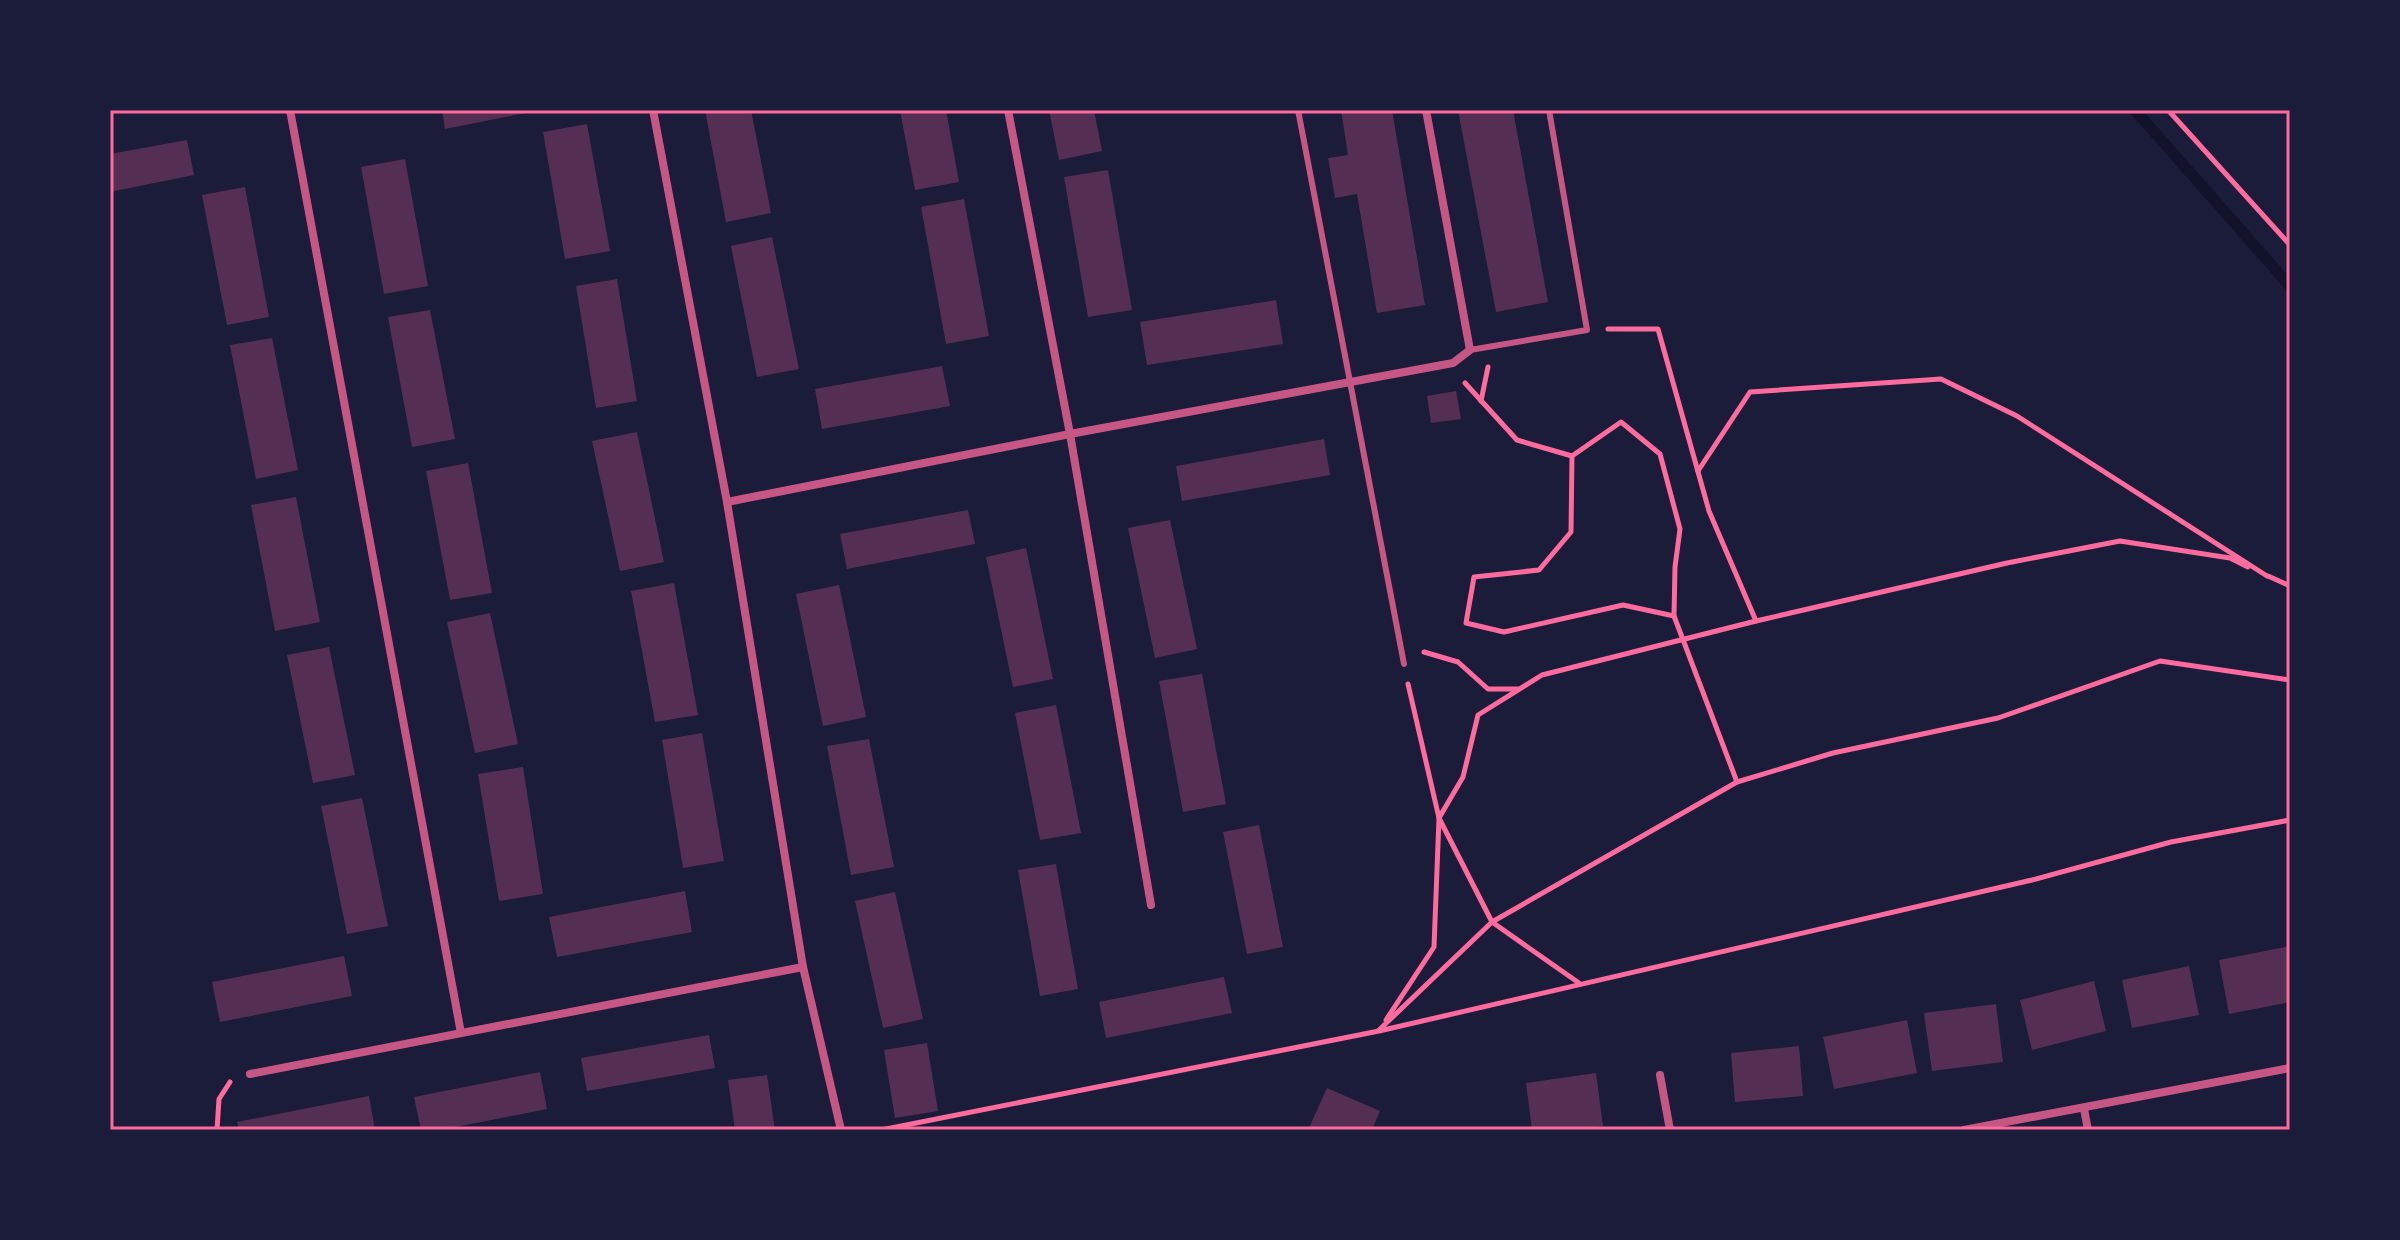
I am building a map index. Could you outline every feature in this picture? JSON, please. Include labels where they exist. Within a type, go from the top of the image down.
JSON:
[{"type":"street","points":[[290,110],[461,1033]]},
{"type":"street","points":[[653,110],[727,502],[803,967],[841,1130]]},
{"type":"street","points":[[1008,110],[1070,434],[1151,905]]},
{"type":"street","points":[[727,502],[1453,363],[1470,350],[1426,110]]},
{"type":"street","points":[[250,1074],[803,967]]},
{"type":"street","points":[[1964,1130],[2290,1068]]},
{"type":"street","points":[[1660,1075],[1670,1130]]},
{"type":"street","points":[[2084,1109],[2088,1130]]},
{"type":"lane","points":[[1298,110],[1404,664]]},
{"type":"lane","points":[[1470,350],[1587,330],[1549,110]]},
{"type":"path","points":[[2168,110],[2290,245]]},
{"type":"path","points":[[1587,330],[1658,329],[1709,511],[1756,621]]},
{"type":"path","points":[[1481,401],[1492,346]]},
{"type":"path","points":[[1447,364],[1517,440],[1572,456]]},
{"type":"path","points":[[1698,471],[1750,392],[1941,379],[2017,416],[2267,576]]},
{"type":"path","points":[[1572,456],[1621,422],[1660,454],[1680,529],[1674,616],[1737,782]]},
{"type":"path","points":[[1572,456],[1571,532],[1539,570],[1474,577],[1466,623],[1504,632],[1623,605],[1674,616]]},
{"type":"path","points":[[1379,1031],[1434,947],[1439,818],[1463,777],[1478,715],[1542,675],[1756,621],[2007,563],[2120,541],[2230,558],[2290,586]]},
{"type":"path","points":[[1400,644],[1458,662],[1488,689],[1519,689]]},
{"type":"path","points":[[1379,1031],[1492,922],[1737,782],[1833,753],[1998,718],[2160,661],[2290,680]]},
{"type":"path","points":[[1404,664],[1439,818],[1492,922],[1580,984]]},
{"type":"path","points":[[881,1130],[1379,1031],[2032,880],[2171,842],[2290,820]]},
{"type":"path","points":[[217,1130],[219,1099],[230,1082],[250,1074]]},
{"type":"building","points":[[442,110],[535,110],[535,111],[445,129]]},
{"type":"building","points":[[705,110],[751,110],[771,213],[726,222]]},
{"type":"building","points":[[900,110],[946,110],[959,182],[915,190]]},
{"type":"building","points":[[1049,110],[1094,110],[1102,151],[1059,160]]},
{"type":"building","points":[[1341,110],[1392,110],[1425,305],[1377,313],[1357,194],[1335,198],[1328,158],[1348,155]]},
{"type":"building","points":[[1458,110],[1513,110],[1548,302],[1496,312]]},
{"type":"building","points":[[587,124],[610,251],[565,259],[543,132]]},
{"type":"building","points":[[187,140],[194,175],[110,192],[110,154]]},
{"type":"building","points":[[405,159],[428,286],[384,294],[361,167]]},
{"type":"building","points":[[1108,170],[1132,310],[1088,317],[1064,177]]},
{"type":"building","points":[[245,187],[269,317],[227,325],[202,195]]},
{"type":"building","points":[[964,199],[989,336],[946,344],[921,207]]},
{"type":"building","points":[[772,237],[799,369],[757,377],[731,246]]},
{"type":"building","points":[[617,279],[637,401],[596,408],[576,286]]},
{"type":"building","points":[[1276,300],[1283,344],[1147,365],[1140,322]]},
{"type":"building","points":[[430,310],[455,439],[412,447],[388,317]]},
{"type":"building","points":[[272,338],[298,470],[256,479],[230,345]]},
{"type":"building","points":[[942,366],[950,406],[822,429],[815,389]]},
{"type":"building","points":[[1456,391],[1461,419],[1431,423],[1427,396]]},
{"type":"building","points":[[637,432],[664,562],[620,571],[592,441]]},
{"type":"building","points":[[1324,439],[1330,475],[1182,501],[1176,466]]},
{"type":"building","points":[[468,463],[492,593],[450,600],[426,471]]},
{"type":"building","points":[[296,497],[320,622],[275,631],[251,505]]},
{"type":"building","points":[[968,510],[975,544],[847,569],[840,534]]},
{"type":"building","points":[[1170,520],[1197,649],[1155,658],[1128,528]]},
{"type":"building","points":[[1026,548],[1053,679],[1013,687],[986,557]]},
{"type":"building","points":[[674,583],[698,715],[655,722],[631,591]]},
{"type":"building","points":[[839,585],[866,717],[823,726],[796,594]]},
{"type":"building","points":[[490,613],[518,744],[475,753],[447,622]]},
{"type":"building","points":[[329,647],[355,775],[313,783],[287,655]]},
{"type":"building","points":[[1202,674],[1226,804],[1183,812],[1159,681]]},
{"type":"building","points":[[1056,705],[1081,833],[1040,840],[1015,713]]},
{"type":"building","points":[[702,733],[724,861],[683,868],[662,740]]},
{"type":"building","points":[[869,739],[894,867],[851,875],[827,746]]},
{"type":"building","points":[[523,767],[543,894],[499,901],[478,774]]},
{"type":"building","points":[[362,798],[388,926],[347,934],[321,806]]},
{"type":"building","points":[[1259,825],[1283,947],[1247,954],[1223,832]]},
{"type":"building","points":[[1056,864],[1078,989],[1040,996],[1018,870]]},
{"type":"building","points":[[685,891],[692,932],[557,957],[549,917]]},
{"type":"building","points":[[895,892],[923,1019],[883,1028],[855,901]]},
{"type":"building","points":[[2290,946],[2290,1002],[2229,1014],[2219,960]]},
{"type":"building","points":[[344,956],[352,996],[220,1022],[212,982]]},
{"type":"building","points":[[2189,966],[2199,1015],[2132,1028],[2122,980]]},
{"type":"building","points":[[1224,977],[1232,1013],[1106,1038],[1099,1002]]},
{"type":"building","points":[[2094,981],[2106,1031],[2032,1050],[2020,1000]]},
{"type":"building","points":[[1996,1004],[2003,1062],[1932,1071],[1924,1013]]},
{"type":"building","points":[[1907,1020],[1917,1073],[1834,1089],[1823,1037]]},
{"type":"building","points":[[709,1035],[715,1068],[587,1091],[581,1058]]},
{"type":"building","points":[[927,1043],[938,1111],[895,1118],[884,1050]]},
{"type":"building","points":[[1799,1046],[1803,1096],[1735,1102],[1731,1053]]},
{"type":"building","points":[[540,1072],[547,1109],[440,1130],[421,1130],[414,1097]]},
{"type":"building","points":[[1596,1073],[1603,1126],[1532,1130],[1526,1083]]},
{"type":"building","points":[[767,1075],[775,1130],[735,1130],[728,1080]]},
{"type":"building","points":[[1327,1088],[1380,1111],[1372,1130],[1308,1130]]},
{"type":"building","points":[[369,1096],[375,1130],[239,1130],[237,1122]]},
{"type":"waterway","points":[[2135,110],[2290,286]]}]
